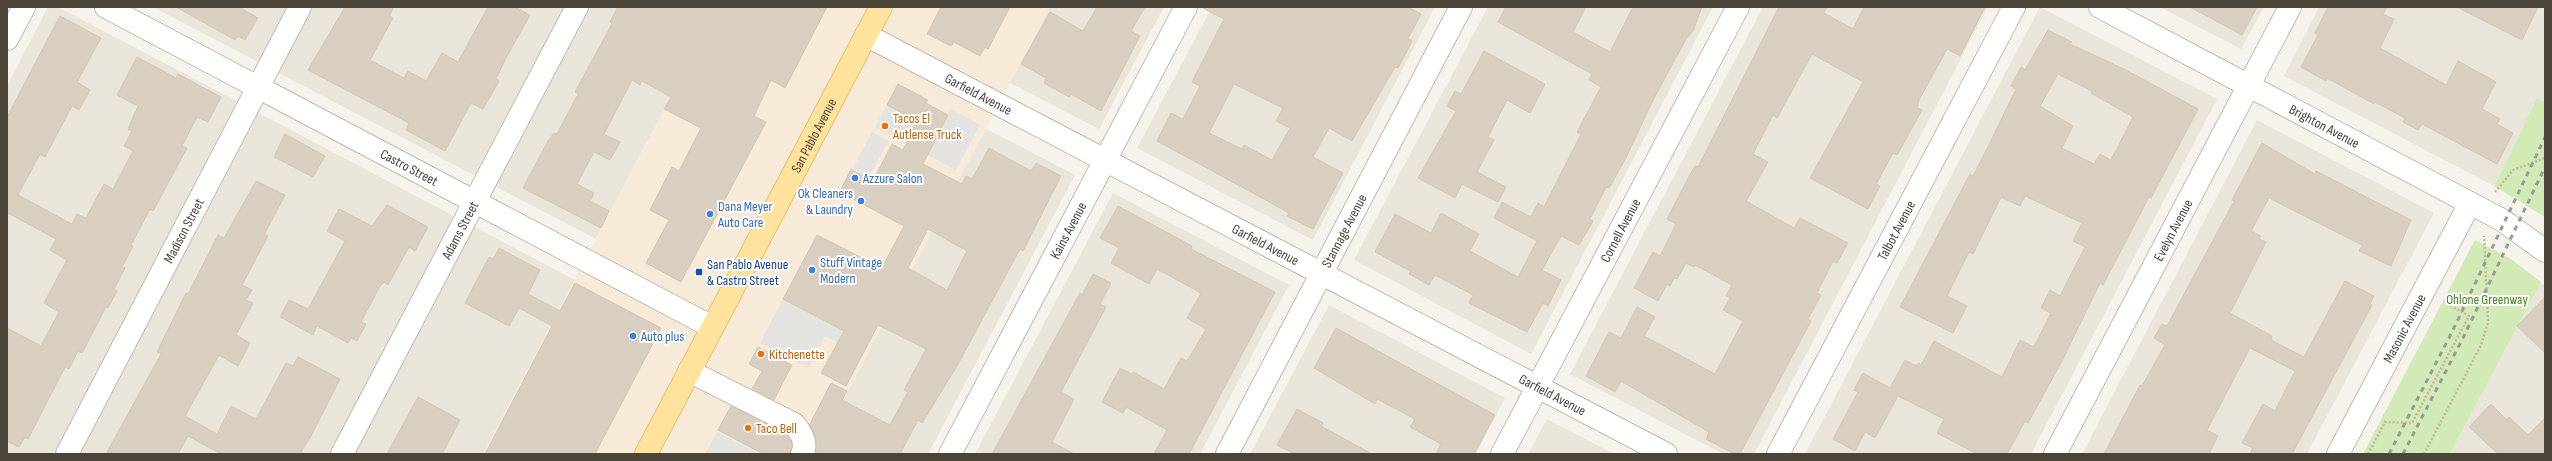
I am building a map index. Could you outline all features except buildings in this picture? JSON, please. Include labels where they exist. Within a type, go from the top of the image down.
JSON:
[{"type":"main road","name":"San Pablo Avenue","points":[[646,454],[881,7]]},
{"type":"street","points":[[7,39],[24,7]]},
{"type":"street","name":"Castro Street","points":[[106,7],[258,89],[712,327]]},
{"type":"street","name":"Madison Street","points":[[67,454],[300,7]]},
{"type":"street","name":"Adams Street","points":[[342,454],[577,7]]},
{"type":"street","name":"Kains Avenue","points":[[950,454],[1186,7]]},
{"type":"street","name":"Stannage Avenue","points":[[1227,454],[1461,7]]},
{"type":"street","name":"Cornell Avenue","points":[[1502,454],[1738,7]]},
{"type":"street","name":"Talbot Avenue","points":[[1778,454],[2014,7]]},
{"type":"street","name":"Brighton Avenue","points":[[2100,7],[2248,87],[2479,208],[2545,250]]},
{"type":"street","name":"Evelyn Avenue","points":[[2055,454],[2290,7]]},
{"type":"street","name":"Garfield Avenue","points":[[866,35],[1666,454]]},
{"type":"street","name":"Masonic Avenue","points":[[2338,454],[2479,208]]},
{"type":"street","points":[[689,371],[794,424],[800,432],[804,443],[802,454]]},
{"type":"path","points":[[2424,454],[2481,346],[2488,322],[2484,232],[2479,208],[2493,195],[2513,170],[2545,158]]},
{"type":"path","points":[[2368,454],[2385,422],[2412,423],[2469,316],[2447,304]]},
{"type":"shaded area","points":[[48,7],[58,7],[575,280],[483,454],[7,454],[7,86]]},
{"type":"shaded area","points":[[153,7],[718,7],[596,239]]},
{"type":"shaded area","points":[[718,7],[1050,7],[815,454],[483,454]]},
{"type":"shaded area","points":[[1050,7],[1164,7],[1099,129],[1010,83]]},
{"type":"shaded area","points":[[1212,7],[1435,7],[1313,240],[1137,148]]},
{"type":"shaded area","points":[[1488,7],[1713,7],[1531,354],[1354,260]]},
{"type":"shaded area","points":[[1763,7],[1988,7],[1754,454],[1723,454],[1570,374]]},
{"type":"shaded area","points":[[2040,7],[2217,99],[2031,454],[1805,454]]},
{"type":"shaded area","points":[[2160,7],[2264,7],[2241,49]]},
{"type":"shaded area","points":[[2319,7],[2545,7],[2545,102],[2537,98],[2494,186],[2284,76]]},
{"type":"shaded area","points":[[887,105],[917,121],[915,124],[937,136],[951,109],[980,125],[956,170],[875,127]]},
{"type":"shaded area","points":[[2257,120],[2434,213],[2307,454],[2082,454]]},
{"type":"shaded area","points":[[985,128],[1075,175],[928,454],[815,454]]},
{"type":"shaded area","points":[[872,132],[888,141],[869,177],[853,168]]},
{"type":"shaded area","points":[[1113,193],[1289,285],[1200,454],[975,454]]},
{"type":"shaded area","points":[[2541,282],[2545,286],[2545,454],[2450,454]]},
{"type":"shaded area","points":[[783,299],[843,331],[838,342],[825,336],[809,368],[760,343]]},
{"type":"shaded area","points":[[1329,305],[1505,398],[1476,454],[1250,454]]},
{"type":"shaded area","points":[[1547,419],[1614,454],[1528,454]]},
{"type":"shaded area","points":[[717,432],[759,454],[705,454]]},
{"type":"green space","points":[[2537,98],[2545,102],[2545,217],[2494,186]]},
{"type":"green space","name":"Ohlone Greenway","points":[[2475,240],[2511,259],[2541,282],[2450,454],[2363,454]]},
{"type":"railway","points":[[2389,454],[2452,332],[2545,137]]},
{"type":"railway","points":[[2403,454],[2463,338],[2545,167]]},
{"type":"place","name":"Tacos El Autlense Truck","points":[[885,126]]},
{"type":"place","name":"Azzure Salon","points":[[855,178]]},
{"type":"place","name":"Ok Cleaners & Laundry","points":[[861,201]]},
{"type":"place","name":"Dana Meyer Auto Care","points":[[710,214]]},
{"type":"place","name":"Stuff Vintage Modern","points":[[812,270]]},
{"type":"place","name":"San Pablo Avenue & Castro Street","points":[[699,272]]},
{"type":"place","name":"Auto plus","points":[[633,336]]},
{"type":"place","name":"Kitchenette","points":[[761,354]]},
{"type":"place","name":"Taco Bell","points":[[748,428]]}]
